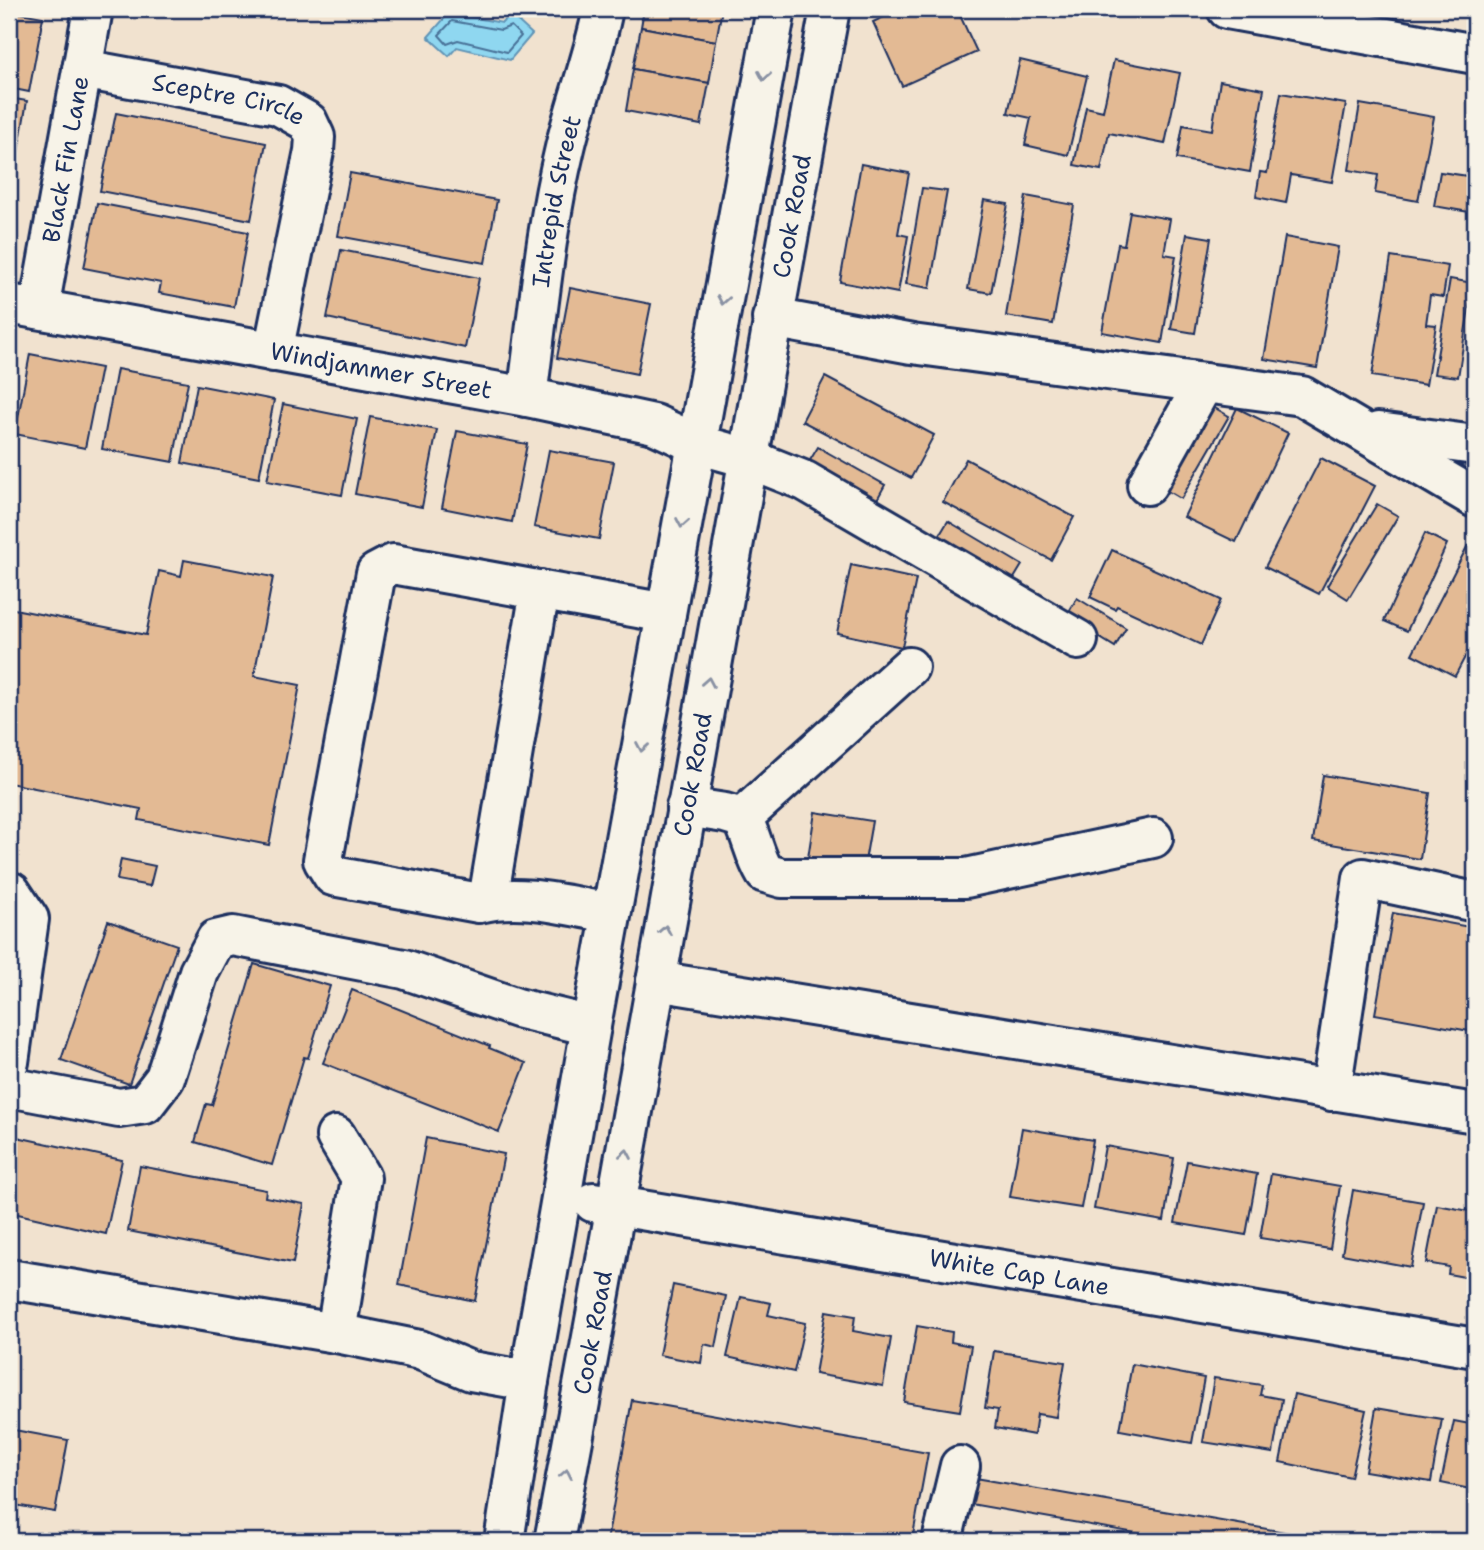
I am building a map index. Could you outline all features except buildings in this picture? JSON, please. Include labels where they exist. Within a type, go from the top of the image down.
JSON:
[{"type":"street","name":"Black Fin Lane","points":[[24,307],[82,69],[93,9]]},
{"type":"street","name":"Intrepid Street","points":[[527,397],[549,233],[565,149],[603,9]]},
{"type":"street","name":"Cook Road","points":[[504,1541],[531,1369],[611,913],[776,9]]},
{"type":"street","name":"Cook Road","points":[[554,1541],[617,1206],[747,457],[830,9]]},
{"type":"street","points":[[1227,9],[1475,54]]},
{"type":"street","name":"Sceptre Circle","points":[[82,69],[278,105],[308,122],[315,137],[314,151],[273,352]]},
{"type":"street","name":"Windjammer Street","points":[[24,307],[527,397],[654,424],[697,444],[747,457],[805,481],[1078,640]]},
{"type":"street","points":[[772,318],[912,344],[1302,396],[1475,498]]},
{"type":"street","points":[[1147,485],[1204,383]]},
{"type":"street","points":[[1358,429],[1475,445]]},
{"type":"street","points":[[611,913],[539,900],[488,900],[479,903],[333,876],[323,860],[376,573],[393,564],[666,613]]},
{"type":"street","points":[[488,900],[540,590]]},
{"type":"street","points":[[742,818],[909,667]]},
{"type":"street","points":[[686,807],[742,818],[752,836],[757,860],[765,873],[782,878],[966,878],[1153,838]]},
{"type":"street","points":[[1331,1091],[1363,878],[1475,902]]},
{"type":"street","points":[[9,892],[29,919],[9,1062]]},
{"type":"street","points":[[9,1087],[119,1108],[145,1104],[165,1078],[200,972],[216,940],[233,936],[404,969],[517,1008],[591,1026]]},
{"type":"street","points":[[656,981],[1475,1114]]},
{"type":"street","points":[[336,1136],[361,1178],[336,1333]]},
{"type":"street","name":"White Cap Lane","points":[[563,1196],[1475,1348]]},
{"type":"street","points":[[9,1279],[336,1333],[420,1350],[474,1345],[531,1369]]},
{"type":"street","points":[[942,1541],[960,1466]]},
{"type":"water","points":[[449,13],[502,23],[510,14],[532,34],[510,60],[457,47],[449,56],[428,37]]}]
